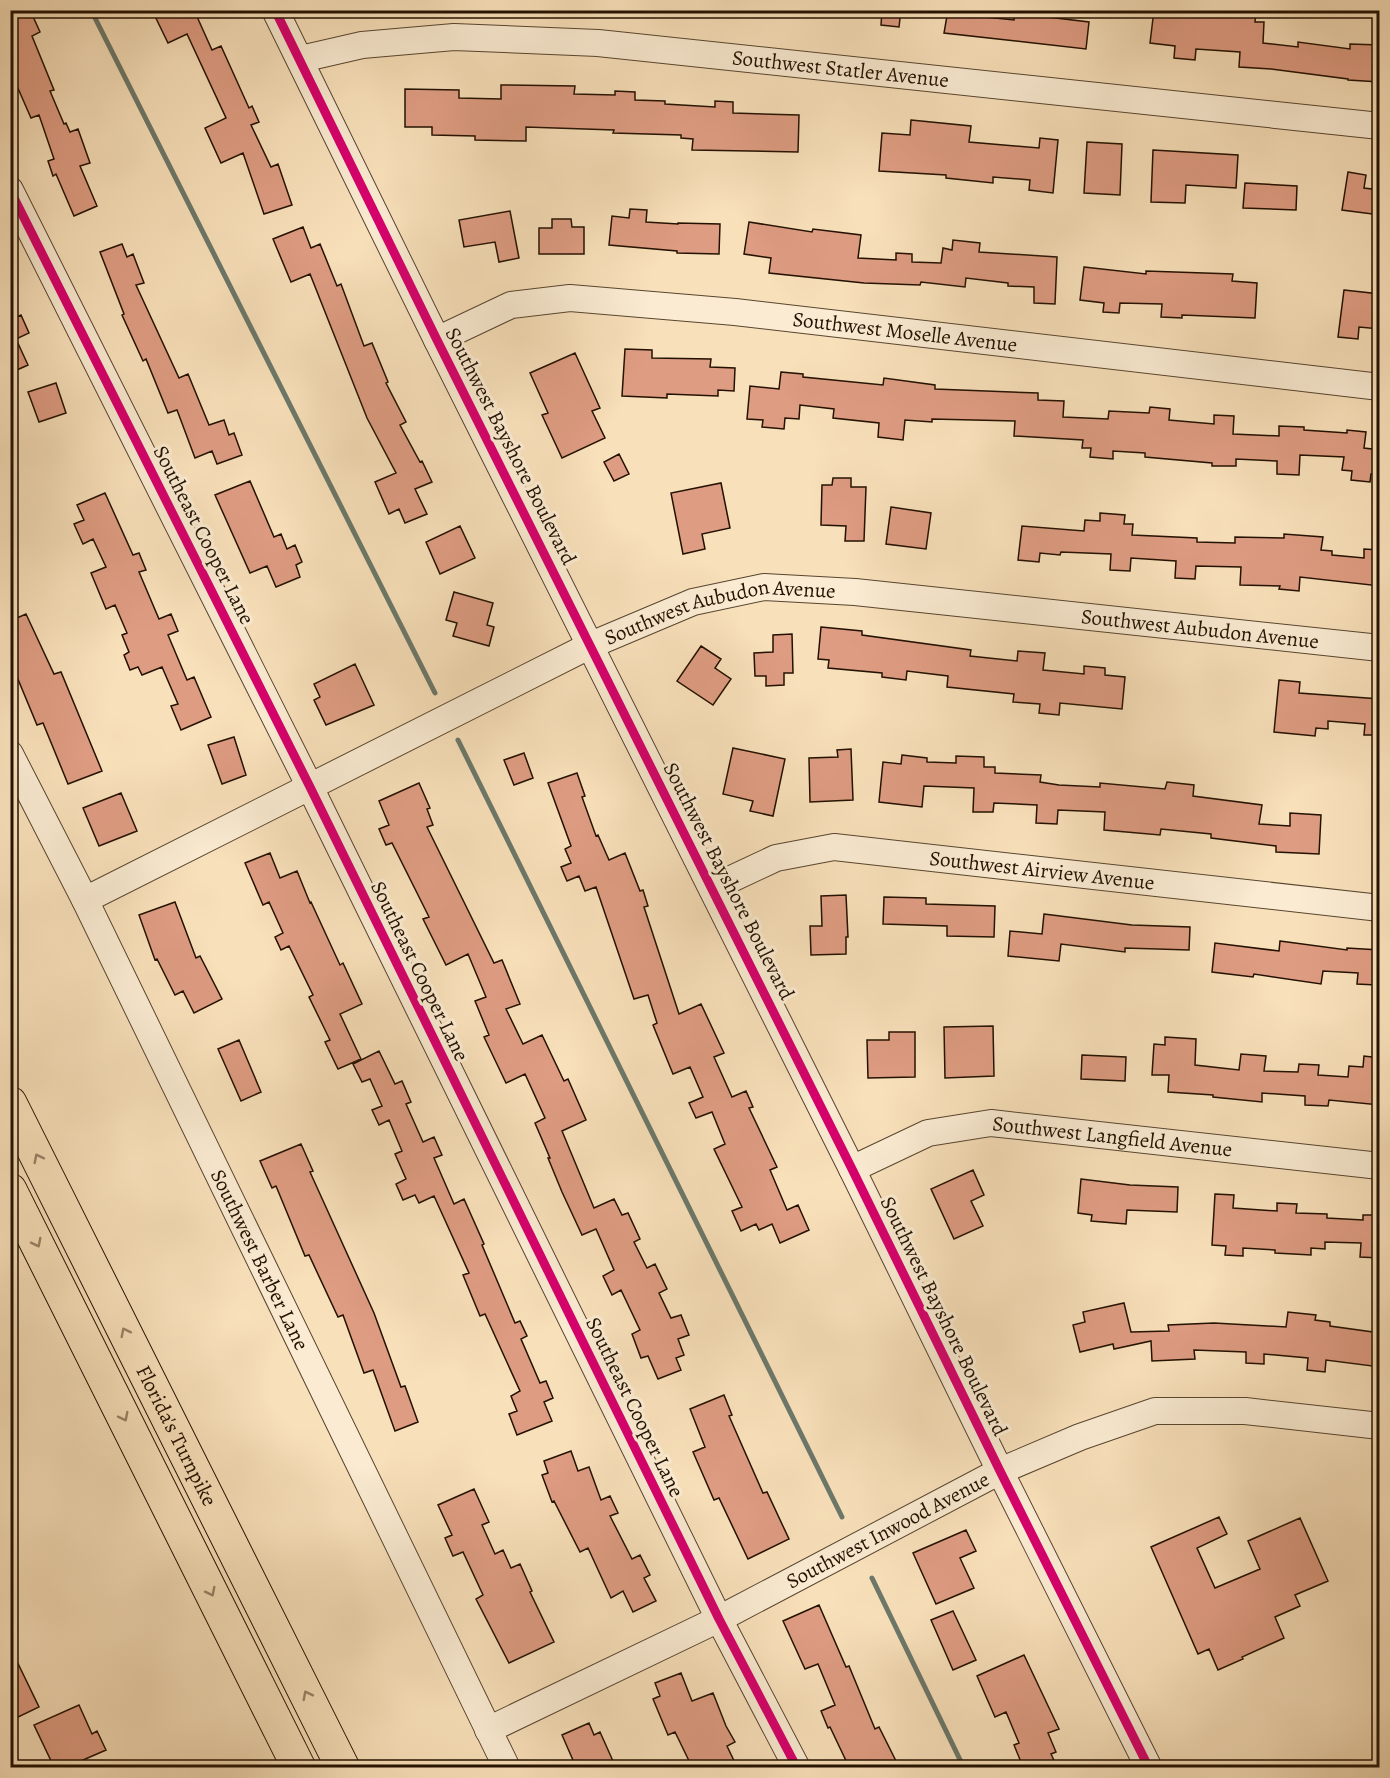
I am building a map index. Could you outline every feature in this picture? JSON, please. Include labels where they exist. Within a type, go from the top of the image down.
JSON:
[{"type":"highway","name":"Florida's Turnpike","points":[[10,1103],[343,1767]]},
{"type":"highway","name":"Florida's Turnpike","points":[[10,1190],[299,1767]]},
{"type":"street","name":"Southwest Bayshore Boulevard","points":[[276,10],[437,340],[1149,1767]]},
{"type":"street","name":"Southwest Statler Avenue","points":[[301,59],[362,45],[454,37],[598,43],[1380,126]]},
{"type":"street","name":"Southeast Cooper Lane","points":[[10,190],[310,787],[719,1619],[796,1767]]},
{"type":"street","name":"Southwest Moselle Avenue","points":[[437,340],[511,305],[570,298],[735,312],[1380,387]]},
{"type":"street","name":"Southwest Aubudon Avenue","points":[[85,900],[591,645],[693,602],[764,588],[855,592],[1380,648]]},
{"type":"street","name":"Southwest Barber Lane","points":[[10,754],[85,900],[507,1767]]},
{"type":"street","name":"Southwest Airview Avenue","points":[[712,888],[776,858],[834,847],[1380,908]]},
{"type":"street","name":"Southwest Langfield Avenue","points":[[852,1169],[928,1133],[992,1123],[1380,1166]]},
{"type":"street","name":"Southwest Inwood Avenue","points":[[488,1730],[719,1619],[1000,1471],[1080,1437],[1155,1411],[1245,1411],[1380,1426]]},
{"type":"building","points":[[10,10],[30,10],[40,32],[32,36],[54,90],[50,91],[64,124],[66,123],[70,132],[78,129],[90,163],[80,166],[97,206],[74,216],[56,174],[53,176],[48,161],[54,159],[39,115],[31,118],[10,70]]},
{"type":"building","points":[[152,10],[194,10],[212,50],[221,46],[249,108],[252,106],[259,122],[251,125],[271,167],[278,164],[292,205],[264,214],[243,153],[221,163],[205,128],[226,118],[187,34],[168,43]]},
{"type":"building","points":[[882,10],[901,10],[899,27],[881,25]]},
{"type":"building","points":[[948,10],[977,10],[976,16],[1014,20],[1015,13],[1022,14],[1023,10],[1049,10],[1048,17],[1089,22],[1086,49],[944,33]]},
{"type":"building","points":[[1154,10],[1176,10],[1227,16],[1227,10],[1256,10],[1255,22],[1264,22],[1263,43],[1298,47],[1298,42],[1350,49],[1350,44],[1380,45],[1380,82],[1239,67],[1240,52],[1196,49],[1195,60],[1174,58],[1175,46],[1150,43]]},
{"type":"building","points":[[501,85],[575,86],[574,94],[615,95],[615,91],[635,92],[635,100],[715,107],[715,101],[733,102],[733,113],[799,115],[798,152],[692,150],[693,139],[681,138],[681,135],[613,133],[614,130],[526,127],[526,141],[475,140],[475,136],[432,135],[432,127],[405,127],[405,89],[459,90],[459,98],[501,99]]},
{"type":"building","points":[[911,120],[971,126],[969,142],[1039,148],[1040,138],[1058,140],[1053,193],[1029,190],[1030,180],[993,177],[993,183],[946,178],[946,175],[879,171],[882,133],[910,135]]},
{"type":"building","points":[[1087,142],[1122,144],[1120,195],[1084,193]]},
{"type":"building","points":[[1153,150],[1238,155],[1236,188],[1186,185],[1185,203],[1151,202]]},
{"type":"building","points":[[1348,172],[1366,175],[1364,188],[1380,190],[1380,215],[1342,210]]},
{"type":"building","points":[[1245,183],[1297,186],[1296,210],[1243,208]]},
{"type":"building","points":[[630,209],[647,210],[646,222],[720,224],[719,254],[677,253],[677,251],[609,245],[612,216],[629,218]]},
{"type":"building","points":[[510,211],[519,258],[499,262],[495,242],[464,247],[459,220]]},
{"type":"building","points":[[552,219],[571,219],[572,227],[584,227],[584,254],[539,254],[539,228],[552,228]]},
{"type":"building","points":[[749,222],[812,232],[813,229],[861,235],[858,258],[896,260],[896,253],[912,254],[912,262],[941,263],[943,248],[952,250],[953,240],[980,243],[979,252],[1057,257],[1055,304],[1034,303],[1034,287],[1008,286],[1008,283],[966,278],[965,287],[921,282],[920,285],[864,283],[769,273],[771,258],[744,254]]},
{"type":"building","points":[[303,227],[311,248],[320,244],[337,286],[341,284],[364,346],[372,343],[388,382],[386,383],[406,422],[400,425],[432,482],[415,489],[427,514],[405,523],[399,509],[389,514],[375,482],[396,473],[367,418],[310,274],[291,282],[273,239]]},
{"type":"building","points":[[122,244],[127,257],[133,254],[144,283],[136,285],[179,378],[188,374],[209,425],[224,420],[229,435],[234,433],[242,455],[217,464],[212,451],[195,458],[177,410],[168,413],[146,359],[143,361],[122,315],[124,314],[100,252]]},
{"type":"building","points":[[1084,267],[1146,274],[1146,271],[1233,274],[1232,281],[1257,283],[1255,318],[1182,315],[1182,318],[1161,317],[1162,304],[1120,303],[1119,313],[1103,312],[1104,303],[1080,300]]},
{"type":"building","points":[[1344,290],[1380,294],[1380,329],[1359,327],[1358,339],[1338,337]]},
{"type":"building","points":[[21,315],[29,333],[16,339],[28,365],[10,373],[10,320]]},
{"type":"building","points":[[625,349],[652,350],[652,358],[711,359],[710,367],[735,368],[734,391],[718,390],[718,396],[667,394],[667,398],[622,396]]},
{"type":"building","points":[[575,353],[600,408],[592,411],[605,438],[562,458],[542,415],[548,413],[530,373]]},
{"type":"building","points":[[781,372],[803,374],[803,377],[883,385],[884,378],[935,385],[935,389],[1038,393],[1038,400],[1064,401],[1063,417],[1108,419],[1109,411],[1149,413],[1150,407],[1170,409],[1169,420],[1214,424],[1214,415],[1234,416],[1233,434],[1279,436],[1279,426],[1347,433],[1347,430],[1366,432],[1364,448],[1380,450],[1380,475],[1371,474],[1370,482],[1351,480],[1352,471],[1342,470],[1344,457],[1300,455],[1299,475],[1277,474],[1277,461],[1236,459],[1236,466],[1212,466],[1212,463],[1145,457],[1145,453],[1113,451],[1113,459],[1090,457],[1091,448],[1082,448],[1083,440],[1014,436],[1015,421],[905,420],[903,440],[878,437],[879,423],[833,418],[834,409],[800,405],[799,419],[785,418],[784,429],[762,427],[763,420],[747,419],[750,386],[779,389]]},
{"type":"building","points":[[56,383],[66,413],[39,422],[28,392]]},
{"type":"building","points":[[619,454],[629,474],[614,481],[604,462]]},
{"type":"building","points":[[833,478],[851,478],[851,487],[866,487],[864,541],[845,541],[846,526],[821,525],[822,485],[832,485]]},
{"type":"building","points":[[250,481],[274,537],[281,534],[287,549],[295,545],[302,562],[296,565],[300,577],[276,587],[267,566],[250,573],[215,495]]},
{"type":"building","points":[[721,483],[730,528],[702,534],[705,549],[683,554],[671,493]]},
{"type":"building","points":[[105,493],[133,555],[139,553],[146,570],[139,572],[159,619],[171,614],[178,631],[168,635],[187,680],[194,677],[211,717],[181,730],[171,706],[178,704],[162,667],[142,675],[138,667],[130,670],[124,655],[129,652],[122,635],[127,633],[115,605],[106,609],[91,573],[106,567],[93,539],[83,544],[74,524],[84,520],[77,505]]},
{"type":"building","points":[[891,507],[931,513],[926,549],[886,544]]},
{"type":"building","points":[[1100,513],[1125,515],[1124,524],[1133,524],[1132,535],[1197,538],[1197,542],[1235,543],[1235,537],[1284,538],[1284,534],[1323,537],[1321,550],[1332,551],[1332,555],[1364,558],[1364,549],[1380,550],[1380,586],[1300,577],[1299,591],[1279,589],[1280,586],[1240,585],[1241,567],[1196,566],[1195,579],[1175,578],[1176,561],[1131,558],[1130,571],[1110,570],[1111,554],[1040,553],[1039,562],[1018,560],[1022,526],[1084,531],[1085,520],[1100,521]]},
{"type":"building","points":[[460,526],[475,558],[440,574],[426,542]]},
{"type":"building","points":[[454,592],[493,603],[487,625],[494,627],[489,646],[453,636],[457,623],[446,620]]},
{"type":"building","points":[[26,614],[54,674],[61,672],[102,771],[68,784],[43,723],[37,725],[10,660],[10,621]]},
{"type":"building","points":[[821,627],[862,631],[862,635],[971,650],[970,656],[1017,661],[1018,651],[1045,653],[1043,670],[1084,674],[1084,666],[1105,668],[1105,675],[1125,677],[1122,709],[1060,703],[1059,715],[1039,713],[1040,704],[1013,702],[1014,694],[947,687],[948,676],[907,671],[906,680],[882,677],[882,673],[828,668],[829,660],[818,659]]},
{"type":"building","points":[[792,634],[793,673],[784,673],[784,685],[766,686],[766,676],[755,676],[754,653],[773,652],[773,635]]},
{"type":"building","points":[[701,646],[721,659],[715,668],[731,679],[713,705],[677,681]]},
{"type":"building","points":[[355,664],[374,705],[326,725],[314,700],[320,697],[314,684]]},
{"type":"building","points":[[1279,680],[1300,682],[1299,693],[1380,699],[1380,735],[1364,735],[1365,724],[1328,721],[1328,729],[1316,728],[1315,736],[1274,732]]},
{"type":"building","points":[[234,737],[246,775],[222,784],[208,745]]},
{"type":"building","points":[[733,748],[785,759],[773,816],[750,811],[753,801],[723,794]]},
{"type":"building","points":[[851,749],[853,800],[810,802],[809,758],[838,757],[837,750]]},
{"type":"building","points":[[524,753],[533,778],[514,785],[504,760]]},
{"type":"building","points":[[902,755],[927,758],[927,762],[956,763],[956,756],[984,757],[984,767],[995,767],[995,773],[1041,775],[1040,782],[1059,785],[1100,787],[1100,783],[1165,789],[1167,782],[1194,785],[1193,796],[1262,805],[1259,824],[1290,826],[1290,813],[1321,815],[1319,854],[1276,852],[1276,846],[1211,838],[1211,834],[1161,829],[1160,835],[1104,830],[1105,812],[1058,810],[1057,824],[1036,823],[1037,805],[994,803],[993,812],[973,812],[974,788],[924,786],[922,807],[879,802],[883,762],[901,764]]},
{"type":"building","points":[[577,773],[585,796],[582,797],[596,836],[598,835],[609,860],[625,853],[640,891],[643,890],[648,906],[644,907],[679,1014],[701,1004],[724,1053],[714,1057],[732,1097],[746,1091],[753,1107],[749,1108],[777,1167],[770,1170],[787,1210],[798,1205],[809,1230],[780,1243],[772,1224],[759,1230],[756,1224],[741,1231],[732,1211],[742,1207],[714,1149],[725,1144],[712,1112],[696,1118],[689,1103],[703,1097],[690,1067],[673,1074],[653,1025],[657,1023],[648,995],[634,999],[596,887],[585,891],[579,876],[567,881],[561,867],[571,863],[565,849],[571,846],[548,783]]},
{"type":"building","points":[[419,783],[430,808],[427,809],[433,825],[427,827],[494,963],[502,960],[520,1004],[506,1009],[523,1044],[542,1035],[564,1081],[568,1079],[586,1120],[562,1131],[594,1208],[614,1199],[622,1215],[628,1213],[640,1239],[634,1242],[647,1268],[655,1264],[667,1289],[659,1293],[671,1318],[681,1315],[689,1335],[678,1339],[684,1355],[676,1358],[681,1370],[658,1379],[648,1356],[641,1358],[632,1334],[640,1330],[621,1290],[612,1295],[603,1276],[614,1270],[596,1229],[582,1235],[548,1158],[550,1158],[535,1123],[545,1118],[525,1074],[506,1083],[484,1037],[489,1035],[475,1001],[486,997],[468,954],[446,965],[423,919],[429,917],[392,843],[386,845],[379,829],[389,825],[379,801]]},
{"type":"building","points":[[121,793],[137,831],[99,846],[83,808]]},
{"type":"building","points":[[270,853],[280,878],[297,871],[340,965],[343,963],[362,1004],[340,1014],[361,1059],[338,1069],[325,1042],[330,1040],[309,997],[313,995],[289,946],[281,950],[275,937],[283,933],[269,902],[263,905],[245,863]]},
{"type":"building","points":[[846,895],[848,937],[846,937],[846,954],[811,955],[810,926],[822,926],[821,896]]},
{"type":"building","points":[[884,897],[926,898],[926,904],[995,906],[994,937],[947,936],[947,926],[883,924]]},
{"type":"building","points":[[175,902],[196,958],[200,956],[222,999],[194,1013],[183,991],[175,995],[157,959],[155,960],[139,915]]},
{"type":"building","points":[[1044,914],[1132,925],[1190,927],[1189,950],[1125,948],[1125,952],[1061,944],[1059,961],[1008,956],[1010,931],[1042,934]]},
{"type":"building","points":[[1280,941],[1347,950],[1347,948],[1380,950],[1380,976],[1376,976],[1376,985],[1357,984],[1358,973],[1323,971],[1321,984],[1254,974],[1253,977],[1212,972],[1215,943],[1279,951]]},
{"type":"building","points":[[993,1026],[994,1076],[945,1078],[944,1027]]},
{"type":"building","points":[[889,1032],[915,1032],[915,1077],[868,1078],[867,1040],[889,1040]]},
{"type":"building","points":[[1165,1037],[1196,1039],[1195,1065],[1239,1070],[1241,1054],[1266,1056],[1264,1071],[1298,1072],[1299,1064],[1319,1065],[1318,1075],[1348,1077],[1349,1066],[1363,1067],[1364,1056],[1380,1058],[1380,1105],[1329,1100],[1328,1106],[1305,1105],[1305,1096],[1262,1093],[1262,1102],[1168,1092],[1169,1075],[1152,1075],[1154,1044],[1165,1045]]},
{"type":"building","points":[[239,1040],[261,1092],[241,1101],[218,1049]]},
{"type":"building","points":[[379,1051],[395,1084],[402,1081],[411,1102],[406,1104],[423,1142],[434,1137],[442,1155],[434,1158],[454,1204],[464,1199],[515,1323],[520,1321],[527,1336],[521,1339],[540,1383],[546,1381],[553,1398],[544,1402],[552,1421],[517,1435],[509,1414],[517,1411],[511,1396],[520,1391],[485,1314],[480,1316],[463,1275],[469,1273],[434,1196],[419,1203],[415,1195],[403,1200],[396,1184],[406,1179],[395,1154],[402,1151],[389,1120],[379,1125],[372,1110],[382,1106],[370,1079],[362,1082],[353,1064]]},
{"type":"building","points":[[1082,1055],[1126,1057],[1125,1081],[1081,1079]]},
{"type":"building","points":[[301,1144],[313,1171],[310,1172],[374,1313],[401,1387],[405,1386],[418,1422],[395,1431],[373,1370],[364,1373],[343,1315],[338,1317],[309,1255],[305,1256],[276,1186],[272,1188],[260,1161]]},
{"type":"building","points":[[973,1170],[984,1195],[971,1201],[983,1226],[954,1239],[931,1189]]},
{"type":"building","points":[[1081,1179],[1130,1185],[1178,1187],[1177,1212],[1127,1210],[1126,1224],[1091,1221],[1092,1215],[1078,1213]]},
{"type":"building","points":[[1215,1194],[1234,1195],[1233,1208],[1277,1211],[1277,1203],[1297,1204],[1296,1213],[1327,1214],[1327,1218],[1363,1220],[1363,1215],[1380,1215],[1380,1258],[1360,1257],[1361,1243],[1325,1242],[1325,1249],[1311,1248],[1311,1255],[1243,1248],[1243,1256],[1225,1255],[1226,1246],[1212,1245]]},
{"type":"building","points":[[1124,1303],[1131,1332],[1169,1331],[1168,1325],[1214,1323],[1286,1327],[1288,1312],[1316,1315],[1315,1320],[1330,1322],[1330,1326],[1380,1333],[1380,1367],[1326,1360],[1325,1372],[1307,1370],[1308,1358],[1264,1354],[1264,1364],[1246,1363],[1246,1352],[1194,1350],[1195,1359],[1152,1361],[1151,1341],[1114,1349],[1113,1344],[1080,1352],[1073,1325],[1085,1322],[1083,1312]]},
{"type":"building","points":[[724,1395],[732,1415],[729,1416],[763,1493],[767,1492],[789,1539],[748,1559],[719,1498],[714,1500],[693,1452],[705,1447],[690,1409]]},
{"type":"building","points":[[571,1451],[578,1471],[589,1467],[601,1500],[610,1496],[618,1513],[610,1516],[632,1559],[640,1555],[650,1575],[644,1578],[656,1601],[633,1612],[623,1591],[611,1598],[588,1548],[580,1552],[554,1501],[552,1502],[542,1475],[548,1473],[544,1461]]},
{"type":"building","points":[[474,1489],[489,1522],[482,1525],[495,1554],[503,1550],[511,1568],[520,1564],[532,1591],[530,1592],[554,1642],[509,1663],[476,1599],[483,1595],[463,1552],[453,1556],[445,1538],[452,1535],[438,1505]]},
{"type":"building","points":[[1219,1517],[1227,1534],[1197,1548],[1215,1588],[1260,1569],[1248,1541],[1300,1518],[1328,1581],[1295,1595],[1300,1606],[1275,1617],[1284,1638],[1218,1670],[1209,1649],[1198,1654],[1151,1547]]},
{"type":"building","points":[[966,1530],[976,1551],[960,1558],[974,1588],[936,1604],[913,1553]]},
{"type":"building","points":[[819,1605],[846,1667],[849,1666],[875,1729],[879,1727],[899,1767],[849,1767],[830,1727],[828,1728],[821,1711],[835,1705],[818,1664],[805,1669],[783,1621]]},
{"type":"building","points":[[953,1611],[976,1660],[953,1670],[931,1620]]},
{"type":"building","points":[[10,1647],[39,1707],[14,1719],[10,1710]]},
{"type":"building","points":[[1024,1655],[1059,1729],[1048,1733],[1056,1752],[1051,1754],[1057,1767],[1023,1767],[1014,1745],[1019,1743],[1006,1712],[995,1717],[977,1676]]},
{"type":"building","points":[[681,1673],[692,1701],[713,1693],[735,1742],[727,1746],[737,1767],[692,1767],[675,1732],[668,1735],[653,1699],[660,1696],[655,1683]]},
{"type":"building","points":[[79,1705],[92,1734],[97,1731],[106,1750],[67,1767],[54,1767],[34,1725]]},
{"type":"building","points":[[589,1723],[594,1735],[600,1732],[613,1761],[599,1767],[576,1767],[562,1735]]},
{"type":"waterway","points":[[91,10],[435,693]]},
{"type":"waterway","points":[[458,740],[842,1517]]},
{"type":"waterway","points":[[872,1578],[964,1768]]},
{"type":"cycle path","points":[[275,10],[437,340],[1149,1768]]},
{"type":"cycle path","points":[[10,190],[310,787],[719,1619],[797,1768]]}]
